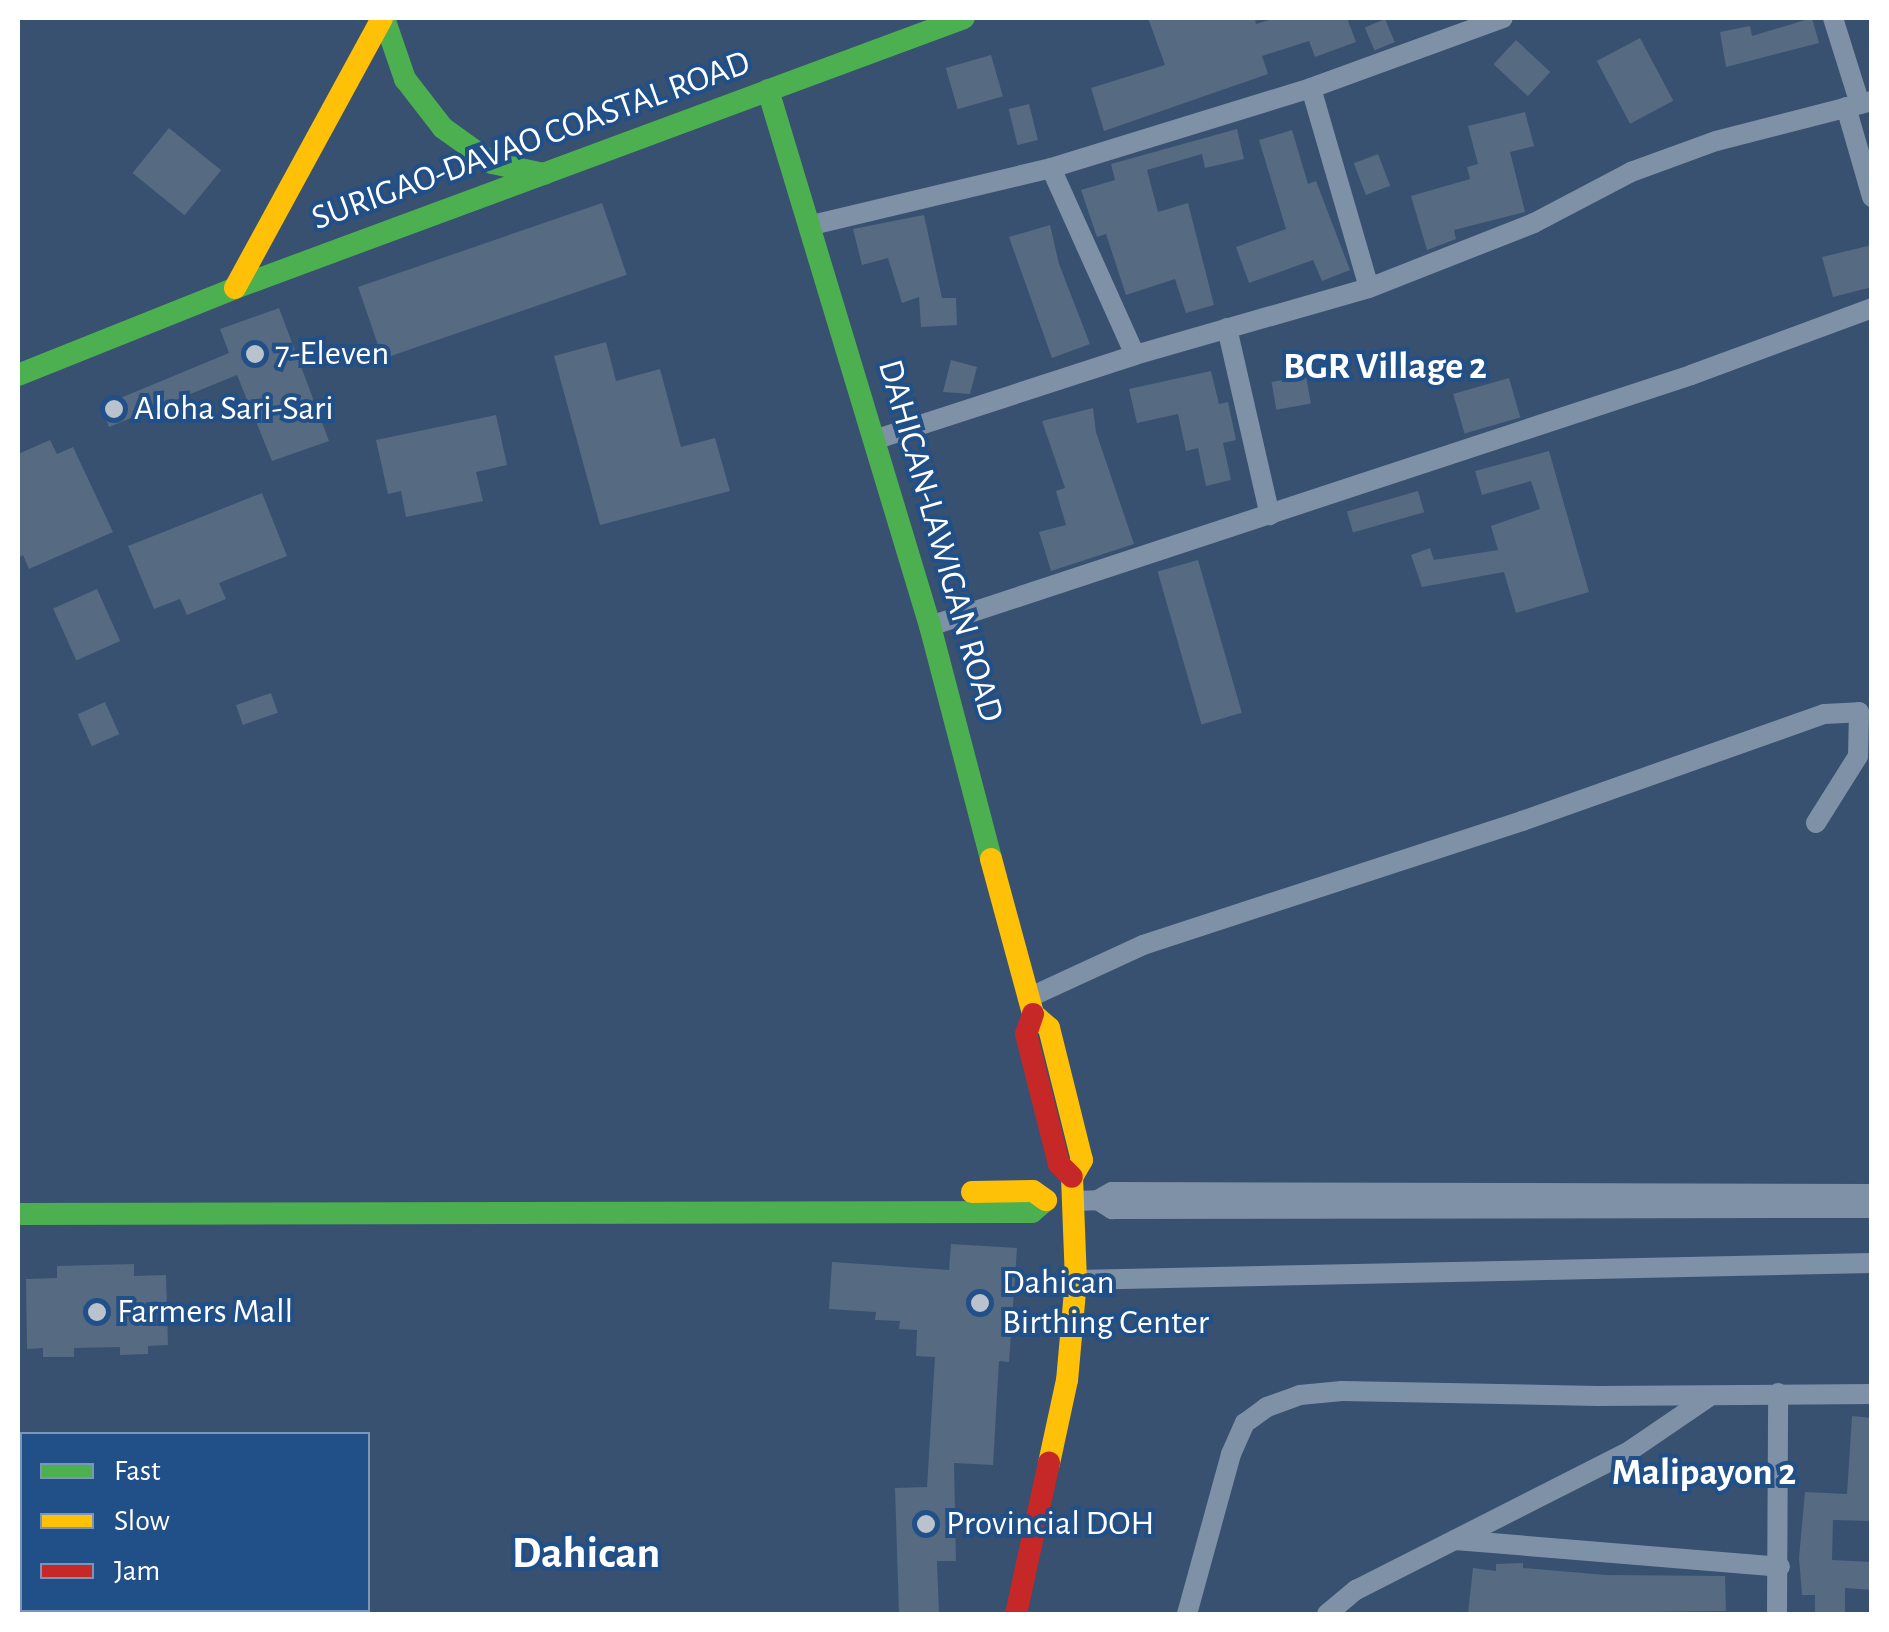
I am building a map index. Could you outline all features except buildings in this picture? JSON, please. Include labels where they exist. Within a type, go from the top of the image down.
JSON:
[{"type":"main road","points":[[383,18],[405,79],[444,128],[492,164],[544,174]]},
{"type":"main road","points":[[234,288],[383,18]]},
{"type":"main road","name":"SURIGAO-DAVAO COASTAL ROAD","points":[[18,375],[234,288],[964,18]]},
{"type":"main road","name":"DAHICAN-LAWIGAN ROAD","points":[[768,90],[877,439],[930,626],[1030,1006],[1026,1034],[1059,1164],[1072,1176],[1086,1200],[1058,1429],[1016,1614]]},
{"type":"main road","points":[[18,1196],[1033,1191],[1046,1200],[1086,1200]]},
{"type":"main road","points":[[18,1214],[1032,1212],[1046,1200]]},
{"type":"street","points":[[812,224],[1051,168],[1311,88],[1503,18]]},
{"type":"street","points":[[1833,18],[1859,104],[1872,197]]},
{"type":"street","points":[[1311,88],[1370,288]]},
{"type":"street","points":[[877,439],[1135,354],[1370,288],[1534,223],[1630,172],[1716,141],[1859,104]]},
{"type":"street","points":[[1051,168],[1135,354]]},
{"type":"street","points":[[930,626],[1691,375],[1872,308]]},
{"type":"street","points":[[1228,328],[1270,516]]},
{"type":"street","points":[[1030,1006],[1143,945],[1522,821],[1824,714],[1859,712],[1858,756],[1816,823]]},
{"type":"street","points":[[1086,1200],[1112,1192],[1872,1194]]},
{"type":"street","points":[[1086,1200],[1112,1209],[1872,1208]]},
{"type":"street","points":[[1076,1280],[1872,1263]]},
{"type":"street","points":[[1187,1614],[1231,1454],[1245,1422],[1267,1406],[1300,1395],[1342,1391],[1872,1394]]},
{"type":"street","points":[[1777,1614],[1778,1393]]},
{"type":"street","points":[[1327,1614],[1356,1590],[1628,1452],[1710,1396]]},
{"type":"street","points":[[1455,1540],[1780,1568]]},
{"type":"traffic: fast","points":[[384,18],[405,79],[443,128],[492,163],[544,174]]},
{"type":"traffic: fast","points":[[18,375],[235,288],[964,18]]},
{"type":"traffic: fast","points":[[768,90],[930,626],[991,859]]},
{"type":"traffic: fast","points":[[18,1214],[1032,1212],[1046,1200]]},
{"type":"traffic: slow","points":[[235,288],[382,18]]},
{"type":"traffic: slow","points":[[991,859],[1033,1014],[1049,1028],[1082,1160],[1072,1177],[1076,1280],[1067,1380],[1049,1463]]},
{"type":"traffic: slow","points":[[972,1192],[1033,1191],[1046,1200]]},
{"type":"traffic: jam","points":[[1033,1014],[1026,1034],[1059,1164],[1072,1177]]},
{"type":"traffic: jam","points":[[1016,1614],[1049,1463]]},
{"type":"place","name":"7-Eleven","points":[[255,354]]},
{"type":"place","name":"Aloha Sari-Sari","points":[[114,409]]},
{"type":"place","name":"Dahican Birthing Center","points":[[980,1303]]},
{"type":"place","name":"Farmers Mall","points":[[97,1312]]},
{"type":"place","name":"Provincial DOH","points":[[926,1524]]},
{"type":"district","name":"BGR Village 2","points":[[1385,368]]},
{"type":"district","name":"Malipayon 2","points":[[1704,1474]]},
{"type":"district","name":"Dahican","points":[[586,1554]]}]
